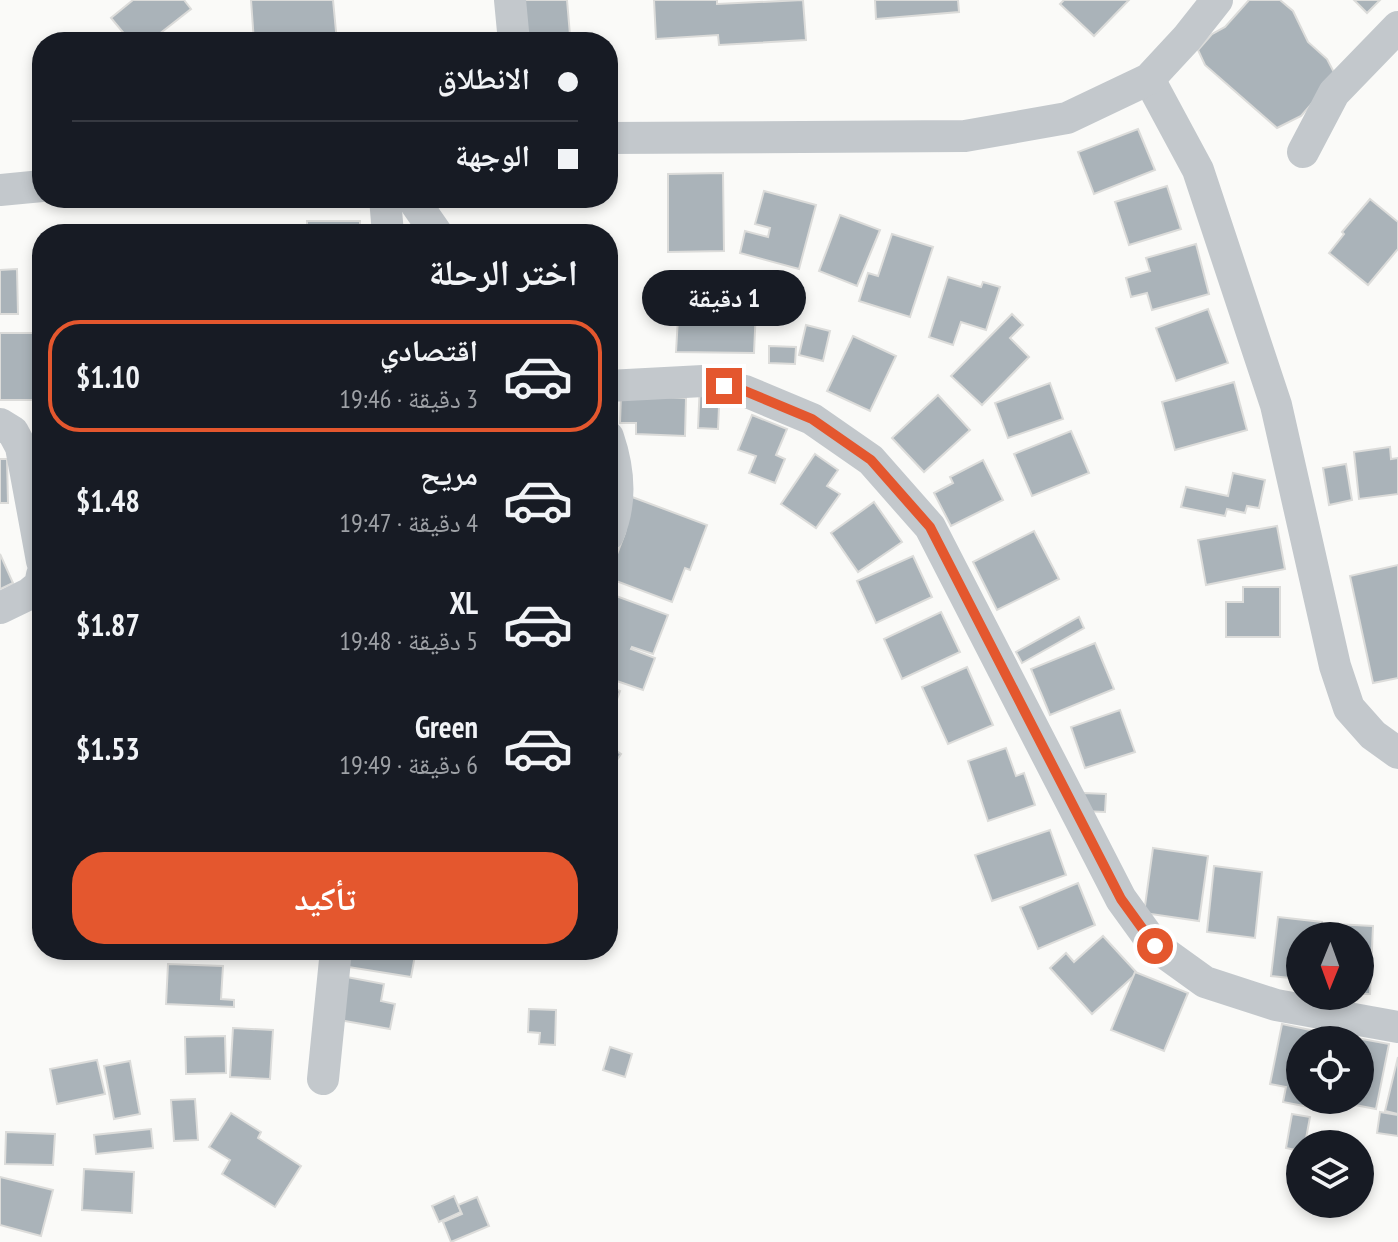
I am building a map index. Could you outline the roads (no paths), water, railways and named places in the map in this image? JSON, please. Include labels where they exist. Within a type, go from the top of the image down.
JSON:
[{"type":"street","points":[[510,0],[513,32]]},
{"type":"street","points":[[618,138],[965,136],[1067,118],[1149,79],[1217,0]]},
{"type":"street","points":[[1303,152],[1334,93],[1398,27]]},
{"type":"street","points":[[1149,79],[1198,170],[1276,405],[1335,666],[1349,708],[1373,735],[1393,739]]},
{"type":"street","points":[[0,190],[32,187]]},
{"type":"street","points":[[618,385],[703,381],[745,391],[812,419],[871,460],[930,527],[1121,899],[1155,946],[1205,982],[1276,1005],[1398,1027]]},
{"type":"street","points":[[0,424],[13,432],[21,447],[32,507]]},
{"type":"street","points":[[0,608],[32,592]]},
{"type":"street","points":[[323,1079],[335,960]]}]
